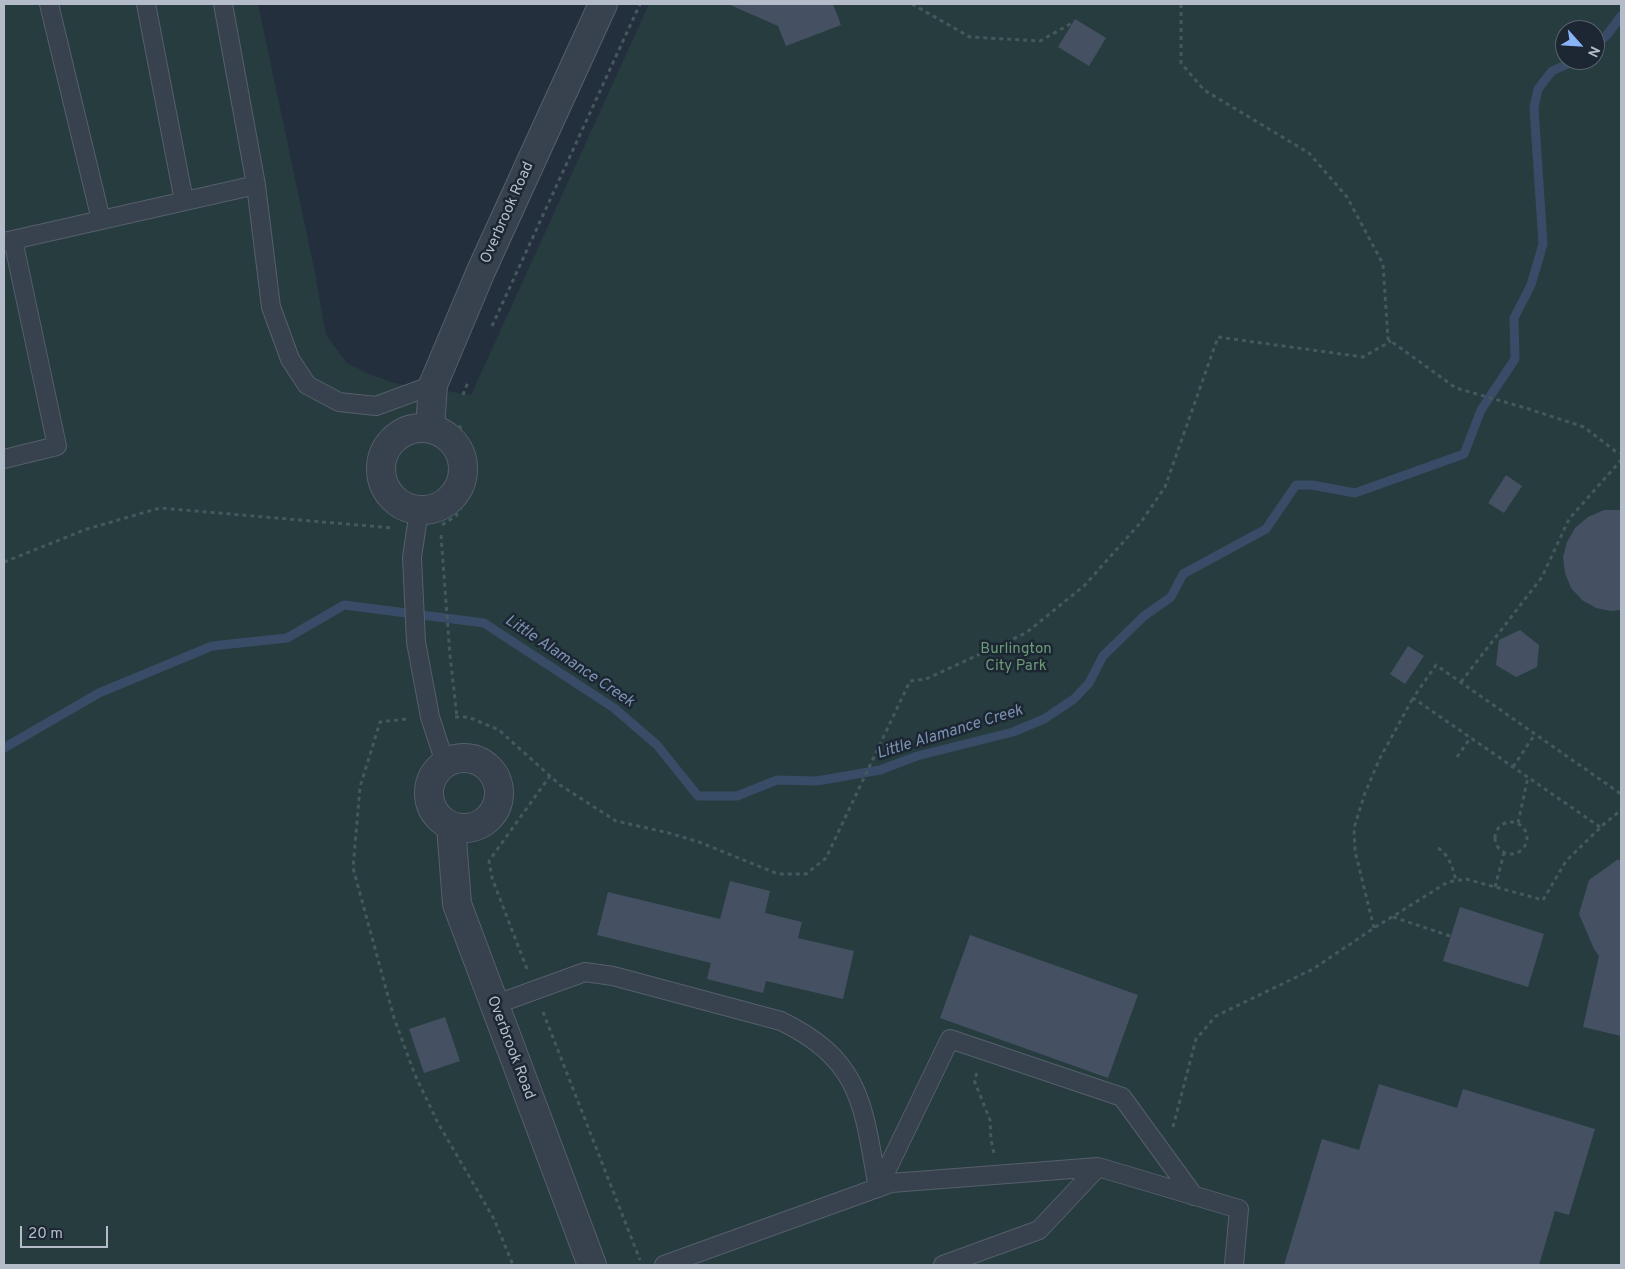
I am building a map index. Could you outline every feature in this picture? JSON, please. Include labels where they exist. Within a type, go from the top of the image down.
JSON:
[{"type":"street","name":"Overbrook Road","points":[[430,428],[433,385],[486,262],[603,4]]},
{"type":"street","points":[[430,428],[443,433],[453,442],[461,454],[462,482],[445,503],[418,520],[406,508],[394,501],[386,490],[381,478],[380,463],[384,450],[392,439],[410,429],[430,428]]},
{"type":"street","points":[[468,757],[480,761],[489,767],[496,777],[500,788],[499,801],[494,812],[486,821],[478,826],[460,828],[451,826],[441,820],[434,812],[430,802],[431,780],[444,763],[456,758],[468,757]]},
{"type":"street","name":"Overbrook Road","points":[[451,826],[456,904],[592,1265]]},
{"type":"lane","points":[[49,4],[101,220]]},
{"type":"lane","points":[[146,4],[184,201]]},
{"type":"lane","points":[[223,4],[256,185],[271,307],[290,359],[307,385],[339,402],[376,406],[433,385]]},
{"type":"lane","points":[[4,459],[57,446],[9,241],[256,185]]},
{"type":"lane","points":[[418,520],[412,557],[416,642],[430,717],[444,763]]},
{"type":"lane","points":[[494,1005],[585,972],[613,976],[781,1021],[820,1043],[839,1063],[854,1085],[864,1111],[878,1188]]},
{"type":"lane","points":[[878,1188],[950,1039],[1122,1097],[1194,1196]]},
{"type":"lane","points":[[664,1265],[891,1183],[1098,1167],[1239,1209],[1234,1265]]},
{"type":"lane","points":[[942,1265],[1039,1230],[1098,1167]]},
{"type":"path","points":[[488,335],[640,4]]},
{"type":"path","points":[[912,4],[970,37],[1040,41],[1072,23]]},
{"type":"path","points":[[1181,4],[1181,63],[1204,90],[1309,153],[1347,197],[1383,264],[1388,338],[1456,388],[1584,427],[1615,451],[1621,453]]},
{"type":"path","points":[[513,1265],[494,1219],[438,1123],[415,1075],[394,1018],[353,868],[360,787],[380,722],[430,717],[468,717],[499,730],[560,785],[616,821],[699,842],[778,874],[806,874],[826,858],[910,681],[926,679],[1026,633],[1085,585],[1141,522],[1165,487],[1218,337],[1363,356],[1391,341]]},
{"type":"path","points":[[461,403],[470,377]]},
{"type":"path","points":[[457,420],[474,453],[474,486],[456,516],[440,526],[450,656],[457,717]]},
{"type":"path","points":[[1461,682],[1542,577],[1568,519],[1621,460]]},
{"type":"path","points":[[4,562],[88,529],[160,508],[418,520]]},
{"type":"path","points":[[1374,928],[1355,851],[1354,828],[1365,793],[1380,758],[1413,698],[1436,665],[1621,794]]},
{"type":"path","points":[[1413,698],[1600,828]]},
{"type":"path","points":[[1513,767],[1535,734]]},
{"type":"path","points":[[1457,757],[1471,738]]},
{"type":"path","points":[[550,776],[489,861],[492,878],[631,1239],[643,1265]]},
{"type":"path","points":[[1518,823],[1528,778]]},
{"type":"path","points":[[1166,1157],[1196,1039],[1216,1016],[1313,969],[1448,882],[1466,879],[1543,900],[1566,861],[1621,810]]},
{"type":"path","points":[[1518,823],[1527,834],[1526,844],[1519,852],[1504,853],[1496,846],[1496,831],[1503,824],[1518,823]]},
{"type":"path","points":[[1438,848],[1446,853],[1451,862],[1456,880]]},
{"type":"path","points":[[1495,887],[1504,853]]},
{"type":"path","points":[[1393,917],[1450,936]]},
{"type":"path","points":[[984,1051],[974,1080],[990,1120],[991,1140],[1000,1175]]},
{"type":"green space","name":"Burlington City Park","points":[[4,4],[258,4],[314,268],[326,335],[347,363],[367,373],[394,383],[471,395],[649,4],[1621,4],[1621,1265],[4,1265]]},
{"type":"building","points":[[728,4],[833,4],[841,25],[786,46],[778,26]]},
{"type":"building","points":[[1075,19],[1106,38],[1089,66],[1058,47]]},
{"type":"building","points":[[1506,475],[1522,486],[1504,513],[1488,503]]},
{"type":"building","points":[[1604,510],[1621,510],[1621,610],[1611,611],[1596,608],[1582,600],[1571,588],[1565,573],[1563,557],[1567,542],[1575,528],[1588,517]]},
{"type":"building","points":[[1520,630],[1539,645],[1537,667],[1516,677],[1496,665],[1499,640]]},
{"type":"building","points":[[1408,646],[1424,656],[1405,684],[1390,674]]},
{"type":"building","points":[[1617,860],[1621,860],[1621,1036],[1583,1027],[1599,956],[1594,949],[1579,914],[1589,880]]},
{"type":"building","points":[[730,881],[770,891],[765,913],[802,922],[798,938],[854,951],[843,999],[766,981],[763,993],[707,979],[711,963],[597,935],[608,892],[720,919]]},
{"type":"building","points":[[1460,907],[1544,934],[1528,987],[1443,961]]},
{"type":"building","points":[[970,935],[1138,995],[1108,1078],[940,1018]]},
{"type":"building","points":[[445,1017],[460,1061],[424,1073],[409,1029]]},
{"type":"building","points":[[1379,1084],[1457,1108],[1463,1089],[1595,1129],[1569,1215],[1555,1211],[1539,1265],[1284,1265],[1322,1139],[1359,1150]]},
{"type":"waterway","name":"Little Alamance Creek","points":[[1605,37],[1621,16]]},
{"type":"waterway","name":"Little Alamance Creek","points":[[4,748],[99,693],[212,646],[287,638],[344,605],[484,623],[614,708],[657,745],[698,796],[737,796],[777,780],[817,781],[880,770],[917,756],[1013,732],[1044,719],[1074,699],[1089,683],[1103,656],[1144,616],[1171,597],[1183,574],[1266,529],[1296,485],[1312,485],[1355,493],[1464,454],[1481,410],[1515,359],[1514,318],[1531,285],[1543,244],[1534,108],[1538,89],[1555,70]]}]
